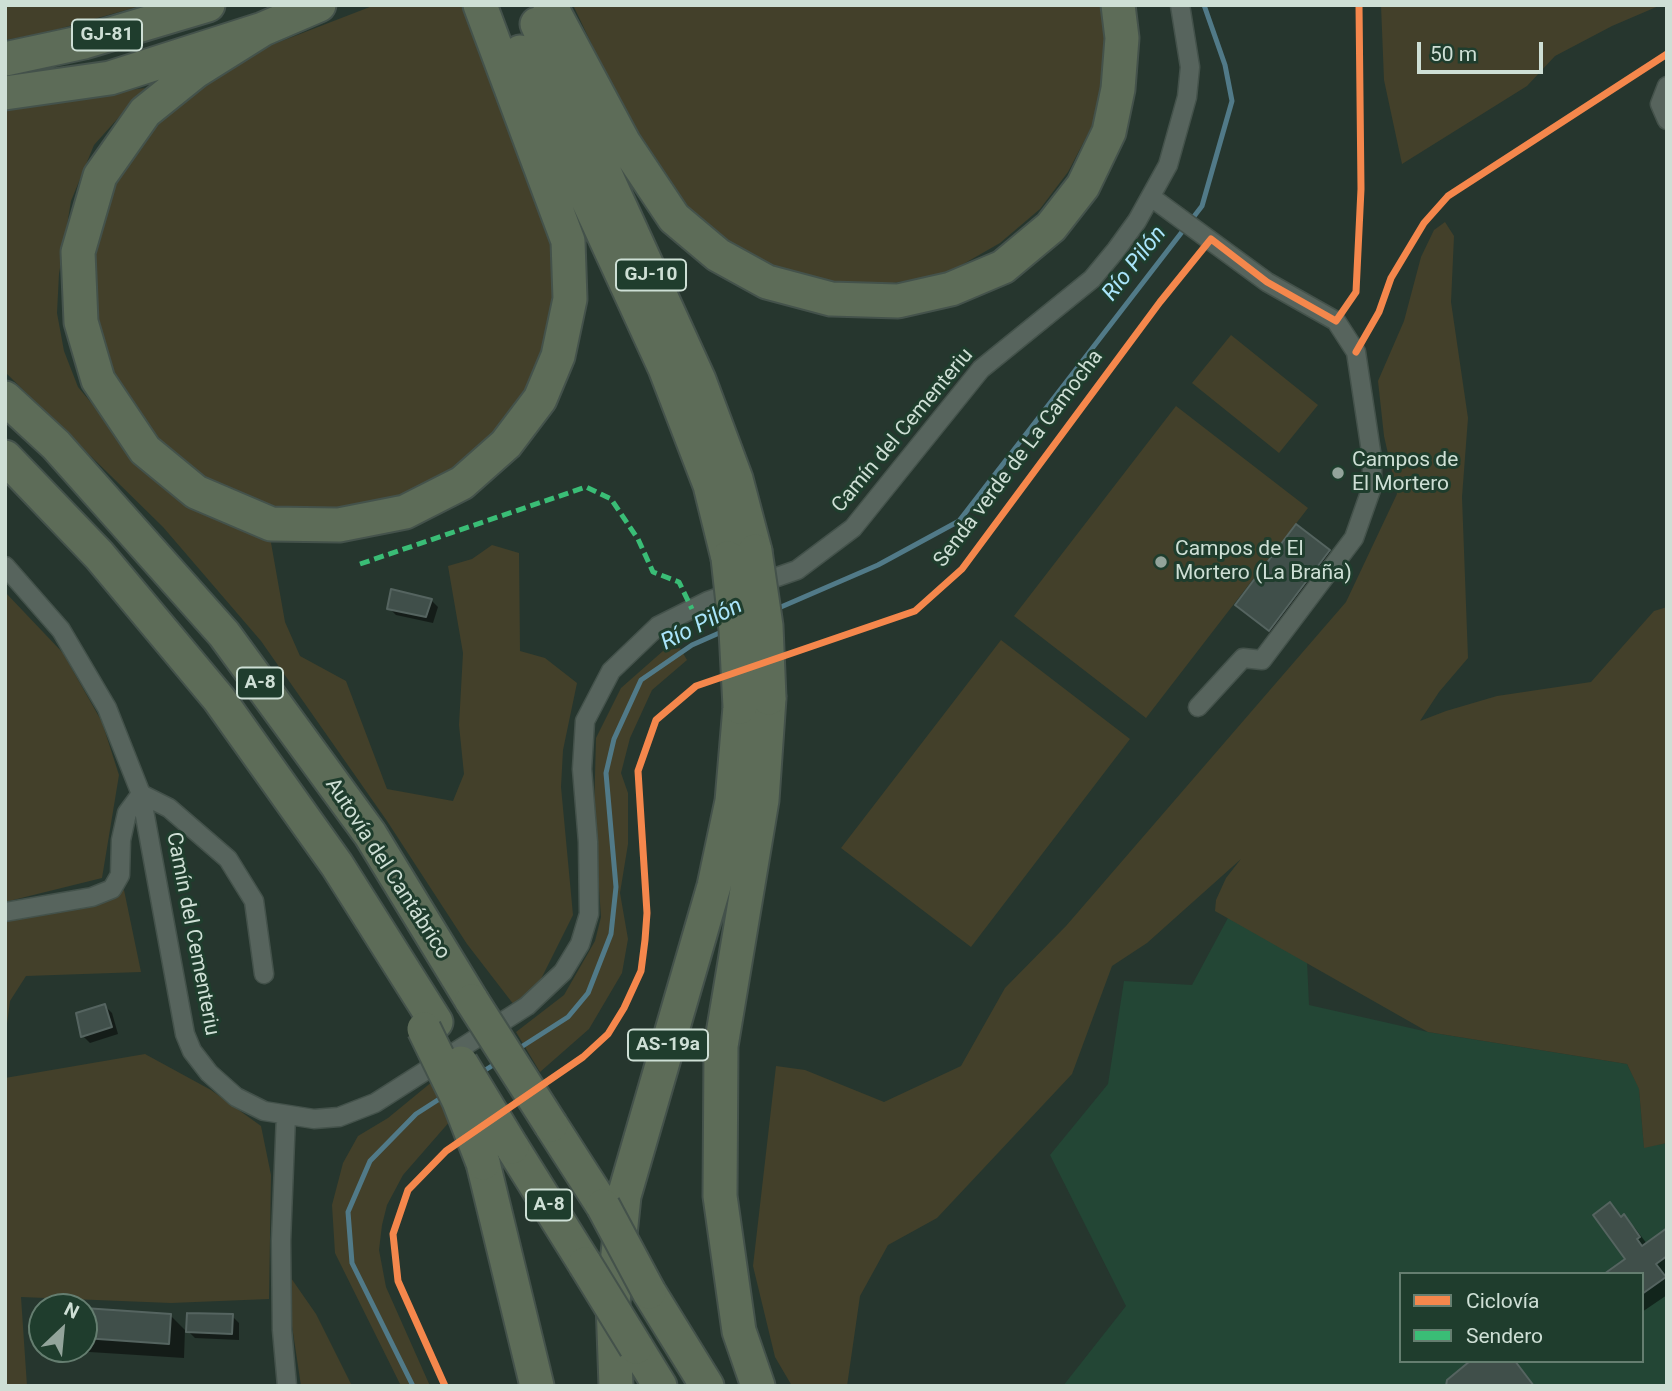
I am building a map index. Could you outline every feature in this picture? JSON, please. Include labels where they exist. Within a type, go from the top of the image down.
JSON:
[{"type":"highway","name":"GJ-81","points":[[5,59],[84,42],[208,5]]},
{"type":"highway","points":[[5,93],[110,78],[263,29],[318,5]]},
{"type":"highway","points":[[263,29],[196,71],[145,112],[100,176],[78,253],[81,321],[98,380],[114,404],[145,450],[196,492],[271,524],[339,525],[405,512],[462,483],[506,444],[540,399],[558,356],[570,299],[568,241],[480,5]]},
{"type":"highway","name":"GJ-10","points":[[499,5],[666,368],[710,485],[741,555]]},
{"type":"highway","name":"GJ-10","points":[[528,5],[699,380],[736,479],[741,555]]},
{"type":"highway","points":[[550,5],[624,143],[674,218],[718,255],[767,282],[831,299],[898,302],[951,289],[1003,267],[1051,227],[1083,186],[1109,132],[1118,89],[1122,38],[1118,5]]},
{"type":"highway","name":"Autovía del Cantábrico","points":[[5,398],[56,446],[224,634],[370,834],[472,1001],[603,1206],[649,1292],[707,1386]]},
{"type":"highway","name":"Autovía del Cantábrico","points":[[5,457],[99,555],[219,699],[337,865],[430,1025],[512,1147],[660,1386]]},
{"type":"highway","points":[[741,555],[736,630],[755,702]]},
{"type":"highway","name":"AS-19a","points":[[617,1386],[613,1302],[624,1196],[714,886],[755,702]]},
{"type":"highway","name":"AS-19a","points":[[755,702],[762,800],[721,1046],[720,1196],[739,1331],[758,1386]]},
{"type":"highway","points":[[430,1025],[483,1163],[537,1386]]},
{"type":"street","name":"Camín del Cementeriu","points":[[5,566],[67,641],[107,708],[141,794],[185,1034],[192,1051],[209,1073],[236,1097],[264,1111],[314,1119],[339,1117],[375,1103],[527,1006],[562,972],[580,944],[589,914],[588,842],[582,769],[585,721],[611,671],[658,626],[708,601],[797,570],[853,528],[981,369],[1092,279],[1116,250],[1152,197],[1168,164],[1187,97],[1191,67],[1180,5]]},
{"type":"street","points":[[1667,86],[1661,104],[1667,120]]},
{"type":"street","points":[[1152,197],[1267,282],[1336,321],[1356,352],[1372,458],[1372,487],[1354,538],[1262,660],[1243,658],[1198,707]]},
{"type":"street","points":[[5,912],[92,897],[112,889],[120,875],[127,813],[141,794],[169,808],[194,828],[236,870],[254,901],[264,974]]},
{"type":"street","points":[[286,1115],[281,1241],[282,1330],[287,1386]]},
{"type":"shaded area","points":[[5,5],[144,5],[44,33],[5,40]]},
{"type":"shaded area","points":[[375,5],[470,5],[547,215],[558,276],[545,354],[517,411],[471,463],[417,497],[354,512],[288,512],[237,498],[186,470],[147,432],[111,381],[93,323],[91,254],[107,187],[154,119],[230,61]]},
{"type":"shaded area","points":[[573,5],[1104,5],[1107,77],[1092,126],[1068,172],[1040,209],[1000,243],[946,274],[881,285],[823,284],[752,261],[701,225],[654,175]]},
{"type":"shaded area","points":[[1381,5],[1661,5],[1612,26],[1555,56],[1527,86],[1402,164],[1384,80]]},
{"type":"shaded area","points":[[145,88],[94,145],[71,201],[59,274],[57,313],[64,351],[78,387],[99,412],[270,537],[285,622],[300,656],[346,681],[387,789],[453,801],[464,774],[459,725],[463,653],[448,566],[472,559],[492,545],[519,553],[520,651],[545,658],[577,683],[563,750],[561,787],[573,915],[540,981],[514,1005],[467,944],[387,821],[261,641],[163,527],[5,372],[5,106]]},
{"type":"shaded area","points":[[1445,222],[1454,236],[1451,302],[1468,418],[1462,497],[1468,658],[1439,692],[1420,721],[1497,696],[1591,682],[1654,611],[1667,607],[1667,1143],[1644,1148],[1639,1089],[1627,1064],[1428,1032],[1215,911],[1216,900],[1226,878],[1241,859],[1147,943],[1112,966],[1072,1074],[937,1218],[888,1245],[860,1296],[847,1386],[792,1386],[775,1357],[753,1266],[776,1066],[805,1070],[884,1102],[961,1066],[1005,988],[1066,926],[1346,602],[1397,494],[1384,436],[1378,381],[1404,321],[1421,257],[1434,230]]},
{"type":"shaded area","points":[[1231,335],[1318,405],[1279,453],[1192,383]]},
{"type":"shaded area","name":"Campos de El Mortero (La Braña)","points":[[1176,406],[1308,508],[1146,718],[1014,616]]},
{"type":"shaded area","points":[[5,592],[63,653],[102,722],[119,775],[102,878],[5,902]]},
{"type":"shaded area","points":[[1001,640],[1130,739],[971,947],[841,848]]},
{"type":"shaded area","points":[[680,648],[687,660],[652,690],[630,738],[621,773],[628,793],[628,844],[620,893],[628,939],[622,973],[589,1029],[540,1072],[516,1032],[564,995],[595,941],[601,917],[594,814],[596,738],[621,688],[663,651]]},
{"type":"shaded area","points":[[124,890],[141,972],[26,976],[10,1001],[5,1039],[5,921],[84,906]]},
{"type":"shaded area","points":[[1229,916],[1307,961],[1309,1005],[1428,1032],[1627,1064],[1639,1088],[1644,1147],[1667,1143],[1667,1386],[1063,1386],[1126,1306],[1050,1155],[1108,1084],[1124,981],[1192,985]]},
{"type":"shaded area","points":[[145,1054],[211,1090],[261,1126],[271,1175],[269,1299],[171,1303],[98,1300],[98,1293],[28,1293],[28,1297],[21,1297],[27,1386],[5,1386],[5,1078]]},
{"type":"shaded area","points":[[433,1081],[451,1120],[403,1175],[387,1205],[379,1250],[386,1287],[430,1386],[401,1386],[335,1253],[332,1205],[343,1163],[358,1136],[388,1118]]},
{"type":"shaded area","points":[[291,1278],[316,1314],[352,1386],[301,1386],[286,1286]]},
{"type":"building","points":[[1296,524],[1330,550],[1269,631],[1235,605]]},
{"type":"building","points":[[391,589],[432,599],[426,617],[387,609]]},
{"type":"building","points":[[105,1004],[112,1027],[81,1037],[76,1013]]},
{"type":"building","points":[[1610,1202],[1621,1217],[1624,1214],[1640,1237],[1637,1239],[1642,1246],[1667,1228],[1667,1256],[1656,1264],[1666,1277],[1644,1293],[1644,1272],[1607,1272],[1625,1259],[1593,1215]]},
{"type":"building","points":[[98,1309],[171,1314],[169,1344],[98,1339]]},
{"type":"building","points":[[187,1313],[233,1314],[232,1334],[186,1332]]},
{"type":"building","points":[[1468,1363],[1517,1363],[1534,1386],[1446,1386],[1447,1380]]},
{"type":"waterway","name":"Río Pilón","points":[[774,610],[878,565],[959,521],[1202,206],[1232,101],[1225,65],[1204,5]]},
{"type":"waterway","name":"Río Pilón","points":[[518,1049],[568,1017],[588,993],[611,934],[616,887],[606,773],[614,739],[641,680],[692,645],[726,630]]},
{"type":"waterway","name":"Río Pilón","points":[[479,1074],[498,1062]]},
{"type":"waterway","name":"Río Pilón","points":[[413,1386],[352,1263],[348,1212],[370,1161],[416,1114],[444,1096]]},
{"type":"marked path","points":[[360,564],[586,487],[611,499],[638,539],[653,572],[679,582],[692,609]]},
{"type":"cycle path","name":"Senda verde de La Camocha","points":[[445,1386],[398,1281],[393,1234],[408,1190],[446,1151],[583,1057],[608,1034],[624,1008],[641,971],[645,940],[647,913],[638,771],[656,720],[696,686],[915,611],[962,569],[1160,302],[1211,239],[1267,282],[1336,321],[1356,292],[1361,189],[1359,5]]},
{"type":"cycle path","points":[[1356,352],[1379,312],[1391,278],[1424,223],[1448,196],[1667,54]]},
{"type":"place","name":"Campos de El Mortero","points":[[1338,473]]},
{"type":"place","name":"Campos de El Mortero (La Braña)","points":[[1161,562]]}]
